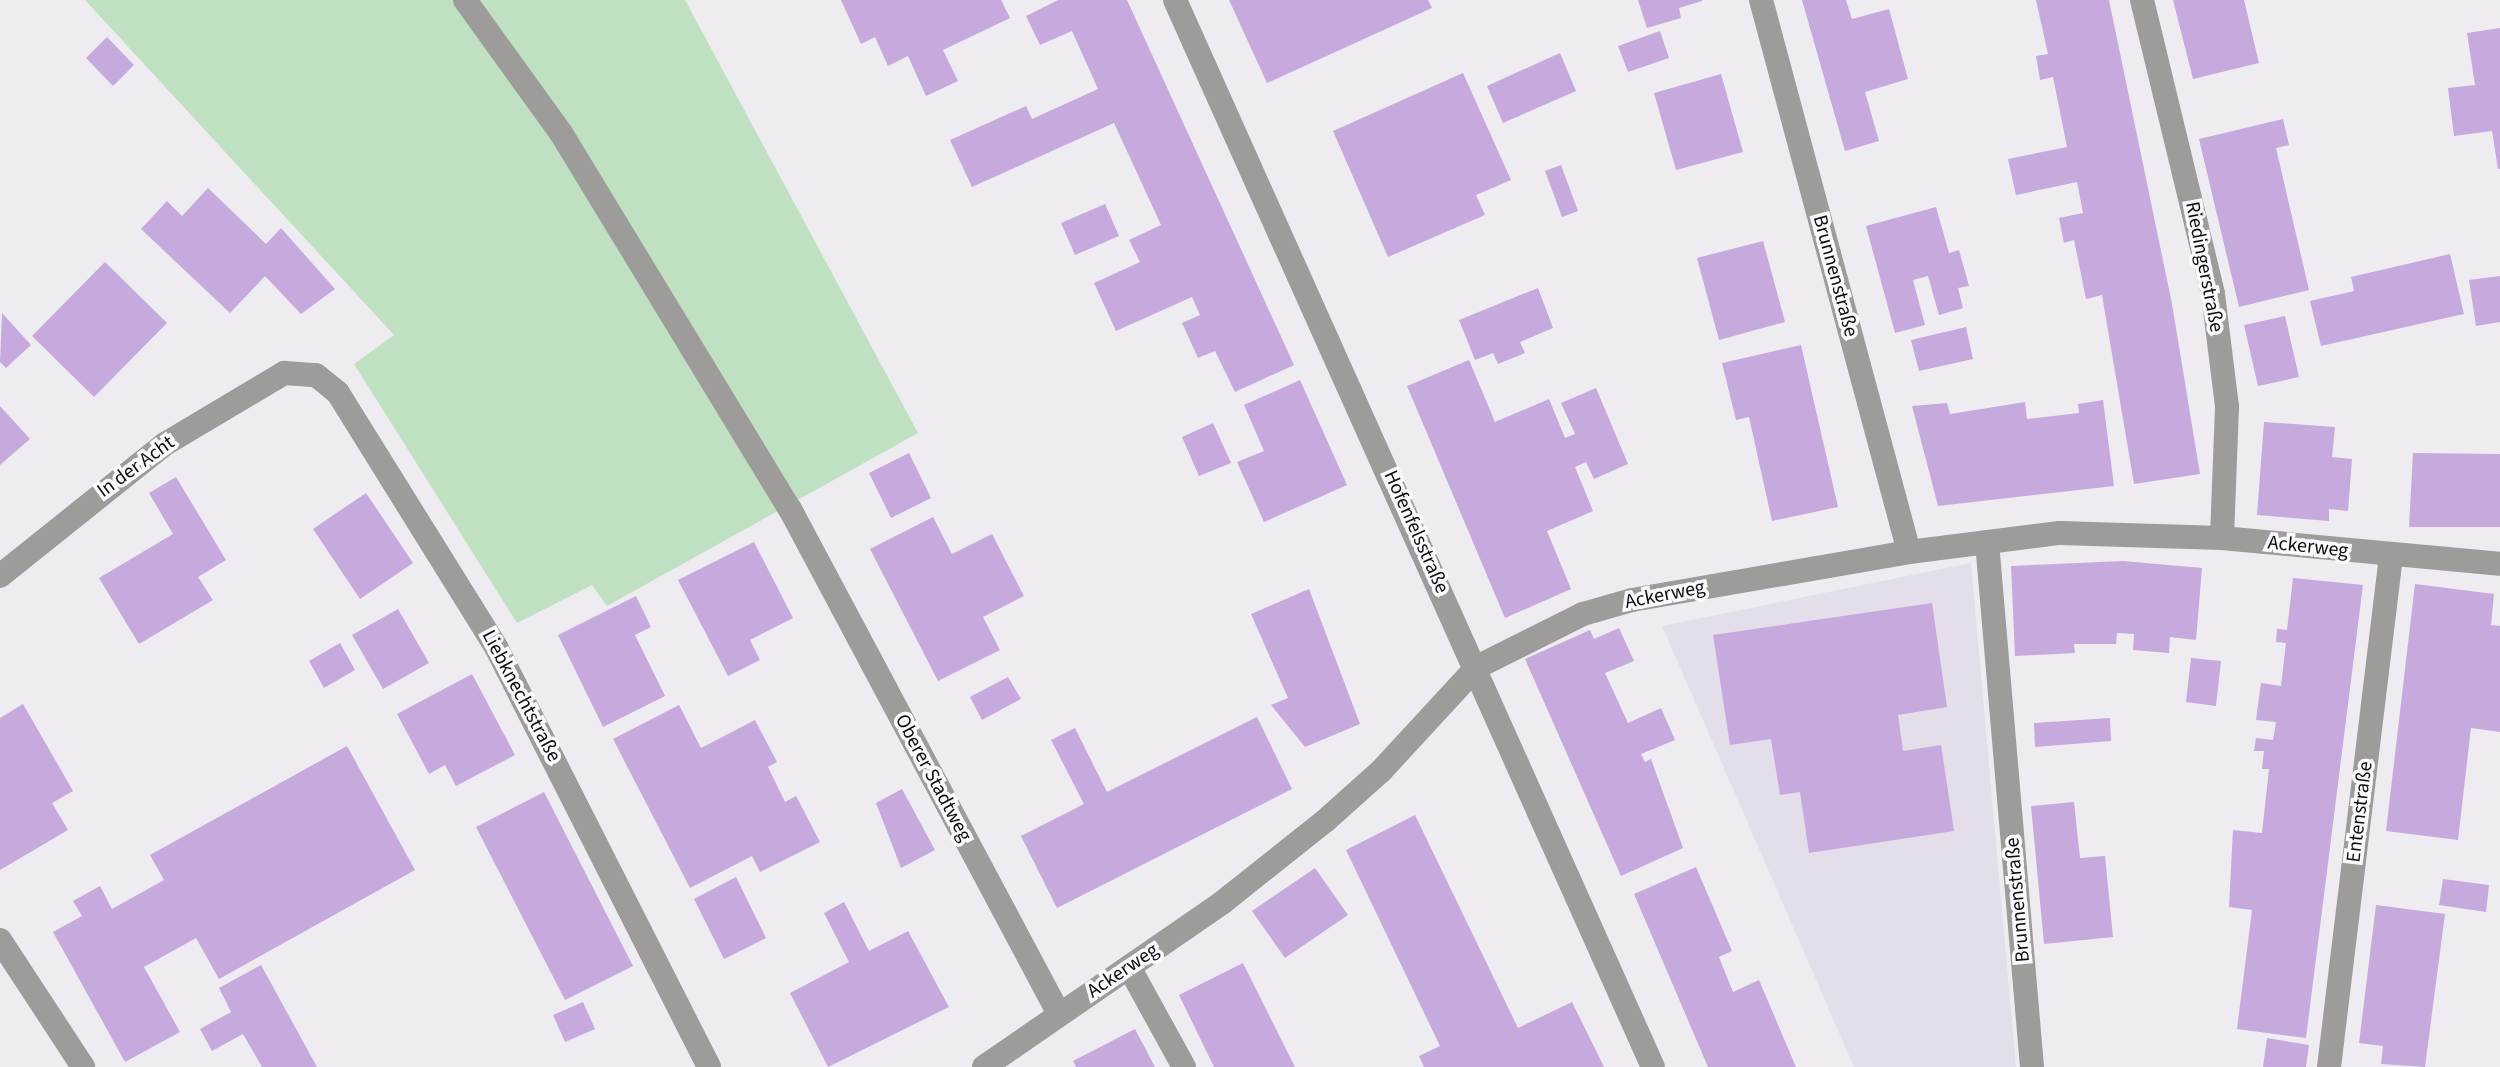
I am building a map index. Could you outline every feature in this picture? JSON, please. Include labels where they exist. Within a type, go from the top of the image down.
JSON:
[{"type":"street","name":"Oberer Stadtweg","points":[[465,0],[561,133],[807,541],[1059,1014]]},
{"type":"street","name":"Hofenfelsstraße","points":[[1175,0],[1477,667],[1653,1067]]},
{"type":"street","name":"Brunnenstraße","points":[[1761,0],[1909,552]]},
{"type":"street","name":"Riedingerstraße","points":[[2142,0],[2213,294],[2227,407],[2222,538]]},
{"type":"street","name":"In der Acht","points":[[0,576],[165,444],[284,373]]},
{"type":"street","name":"Liebknechtstraße","points":[[284,373],[316,375],[338,393],[412,506],[496,647],[709,1067]]},
{"type":"street","name":"Ackerweg","points":[[984,1067],[1129,967],[1325,821],[1381,771],[1477,667],[1519,642],[1632,600],[1909,552],[1987,542],[2127,532],[2500,564]]},
{"type":"street","name":"Brunnenstraße","points":[[1987,542],[2032,1067]]},
{"type":"street","name":"Entenstraße","points":[[2329,1067],[2391,556]]},
{"type":"street","points":[[0,940],[83,1067]]},
{"type":"street","points":[[1129,967],[1184,1067]]},
{"type":"shaded area","points":[[1971,563],[2016,1067],[1854,1067],[1662,626]]},
{"type":"green space","points":[[85,0],[685,0],[918,433],[607,606],[592,585],[517,623],[354,364],[394,335]]},
{"type":"building","points":[[841,0],[1001,0],[1010,18],[943,50],[958,81],[926,96],[908,56],[888,66],[875,37],[861,44]]},
{"type":"building","points":[[1058,0],[1127,0],[1294,365],[1235,392],[1215,351],[1198,358],[1182,323],[1200,315],[1192,297],[1116,331],[1094,283],[1140,262],[1129,240],[1161,225],[1114,123],[972,187],[950,140],[1026,106],[1032,119],[1098,89],[1072,31],[1040,45],[1026,16]]},
{"type":"building","points":[[1229,0],[1428,0],[1432,8],[1267,83]]},
{"type":"building","points":[[1638,0],[1702,1],[1679,8],[1681,18],[1647,28]]},
{"type":"building","points":[[1802,0],[1846,0],[1852,19],[1889,9],[1908,79],[1865,92],[1879,141],[1845,151]]},
{"type":"building","points":[[2036,0],[2109,0],[2172,304],[2200,474],[2134,484],[2102,295],[2086,299],[2074,240],[2064,243],[2059,218],[2083,213],[2077,182],[2016,195],[2008,159],[2067,147],[2053,77],[2040,80],[2036,56],[2048,54]]},
{"type":"building","points":[[2173,0],[2244,0],[2259,63],[2193,79]]},
{"type":"building","points":[[2500,28],[2498,169],[2492,131],[2454,136],[2448,88],[2475,85],[2467,33]]},
{"type":"building","points":[[1660,31],[1669,58],[1628,72],[1618,46]]},
{"type":"building","points":[[107,37],[134,65],[113,86],[86,58]]},
{"type":"building","points":[[1560,53],[1576,91],[1503,123],[1487,86]]},
{"type":"building","points":[[1463,73],[1511,180],[1476,195],[1485,215],[1388,257],[1333,131]]},
{"type":"building","points":[[1721,74],[1743,152],[1676,170],[1654,93]]},
{"type":"building","points":[[2283,119],[2289,145],[2276,148],[2309,290],[2239,307],[2199,139]]},
{"type":"building","points":[[1561,165],[1578,211],[1562,217],[1545,171]]},
{"type":"building","points":[[208,188],[266,244],[281,228],[335,289],[301,314],[265,276],[230,313],[141,229],[167,201],[182,216]]},
{"type":"building","points":[[1105,204],[1119,236],[1075,255],[1061,223]]},
{"type":"building","points":[[1936,207],[1949,253],[1959,250],[1969,286],[1958,288],[1963,308],[1939,315],[1928,276],[1913,280],[1925,325],[1895,333],[1866,226]]},
{"type":"building","points":[[1763,241],[1785,322],[1719,340],[1697,258]]},
{"type":"building","points":[[2450,254],[2464,314],[2321,346],[2310,301],[2354,291],[2351,277]]},
{"type":"building","points":[[105,262],[167,323],[94,397],[32,336]]},
{"type":"building","points":[[2500,276],[2500,322],[2476,326],[2469,280]]},
{"type":"building","points":[[1538,288],[1553,328],[1520,342],[1525,353],[1498,364],[1493,353],[1475,360],[1459,320]]},
{"type":"building","points":[[2,313],[31,345],[6,368],[0,362]]},
{"type":"building","points":[[2285,316],[2299,377],[2258,386],[2244,325]]},
{"type":"building","points":[[1966,327],[1973,359],[1919,371],[1911,340]]},
{"type":"building","points":[[1801,345],[1838,507],[1772,521],[1749,417],[1736,420],[1722,363]]},
{"type":"building","points":[[1469,360],[1495,422],[1549,399],[1565,438],[1575,434],[1561,403],[1596,388],[1628,464],[1594,479],[1586,462],[1575,467],[1593,511],[1547,531],[1571,589],[1505,618],[1407,386]]},
{"type":"building","points":[[1300,380],[1347,485],[1264,522],[1237,462],[1264,451],[1244,405]]},
{"type":"building","points":[[2103,400],[2114,486],[1938,506],[1912,406],[1947,403],[1950,414],[2025,402],[2027,419],[2079,413],[2078,404]]},
{"type":"building","points":[[0,406],[30,439],[0,465]]},
{"type":"building","points":[[2264,422],[2335,427],[2332,457],[2352,459],[2348,511],[2329,509],[2329,521],[2257,515]]},
{"type":"building","points":[[1213,423],[1231,463],[1199,476],[1182,437]]},
{"type":"building","points":[[909,453],[931,498],[891,518],[869,473]]},
{"type":"building","points":[[2413,453],[2500,454],[2500,527],[2409,527]]},
{"type":"building","points":[[176,477],[226,560],[198,577],[213,600],[139,644],[99,578],[173,534],[149,493]]},
{"type":"building","points":[[366,493],[413,563],[360,599],[313,529]]},
{"type":"building","points":[[933,517],[952,554],[992,534],[1024,596],[983,617],[1000,650],[938,681],[870,549]]},
{"type":"building","points":[[754,542],[793,618],[750,640],[760,660],[728,676],[678,580]]},
{"type":"building","points":[[2123,561],[2202,568],[2196,640],[2170,637],[2169,653],[2133,650],[2134,634],[2117,633],[2116,644],[2074,644],[2075,653],[2015,656],[2011,566]]},
{"type":"building","points":[[2293,578],[2363,585],[2306,1038],[2237,1029],[2252,910],[2229,907],[2233,830],[2262,833],[2269,769],[2262,769],[2264,751],[2254,751],[2256,738],[2273,740],[2276,722],[2256,720],[2261,683],[2281,686],[2286,643],[2276,642],[2277,629],[2287,630]]},
{"type":"building","points":[[2415,584],[2494,594],[2491,625],[2500,626],[2500,732],[2471,728],[2458,840],[2386,831]]},
{"type":"building","points":[[1309,589],[1360,724],[1305,747],[1271,705],[1288,698],[1251,614]]},
{"type":"building","points":[[636,596],[651,627],[635,635],[665,696],[603,727],[558,635]]},
{"type":"building","points":[[1932,603],[1947,707],[1898,715],[1903,751],[1941,745],[1954,831],[1809,853],[1800,792],[1780,795],[1771,739],[1730,745],[1713,635]]},
{"type":"building","points":[[398,609],[429,663],[383,689],[352,635]]},
{"type":"building","points":[[1619,628],[1634,661],[1605,673],[1628,723],[1661,708],[1675,740],[1641,754],[1645,762],[1651,759],[1683,848],[1621,876],[1525,659],[1590,630],[1594,639]]},
{"type":"building","points":[[340,643],[355,670],[324,688],[309,661]]},
{"type":"building","points":[[2191,658],[2221,661],[2216,706],[2186,702]]},
{"type":"building","points":[[472,674],[515,755],[456,786],[445,765],[429,774],[397,714]]},
{"type":"building","points":[[1008,677],[1021,699],[982,720],[970,697]]},
{"type":"building","points":[[23,704],[73,791],[52,803],[68,830],[0,870],[0,718]]},
{"type":"building","points":[[679,705],[701,748],[755,720],[777,762],[768,767],[785,802],[796,796],[820,842],[760,872],[752,856],[690,888],[613,739]]},
{"type":"building","points":[[1257,717],[1292,789],[1057,908],[1021,836],[1084,804],[1051,740],[1075,728],[1107,792]]},
{"type":"building","points":[[2110,718],[2111,741],[2035,747],[2034,723]]},
{"type":"building","points":[[347,746],[415,870],[219,979],[196,938],[144,967],[180,1032],[125,1062],[53,932],[82,916],[73,901],[100,886],[112,909],[164,880],[150,855]]},
{"type":"building","points":[[902,789],[935,850],[901,868],[876,803]]},
{"type":"building","points":[[544,792],[633,966],[565,1000],[476,827]]},
{"type":"building","points":[[2074,802],[2080,858],[2105,856],[2113,937],[2044,944],[2031,806]]},
{"type":"building","points":[[1415,815],[1518,1028],[1572,1002],[1604,1067],[1424,1067],[1419,1056],[1440,1046],[1346,850]]},
{"type":"building","points":[[1696,867],[1732,951],[1719,957],[1733,992],[1759,980],[1796,1067],[1708,1067],[1634,894]]},
{"type":"building","points":[[1315,868],[1348,915],[1285,958],[1252,911]]},
{"type":"building","points":[[736,877],[766,938],[724,959],[694,899]]},
{"type":"building","points":[[2443,879],[2489,885],[2486,912],[2439,905]]},
{"type":"building","points":[[844,902],[869,951],[908,931],[949,1007],[828,1067],[790,993],[849,962],[824,913]]},
{"type":"building","points":[[2376,905],[2445,914],[2425,1067],[2381,1064],[2383,1046],[2359,1043]]},
{"type":"building","points":[[1243,963],[1295,1067],[1214,1067],[1179,995]]},
{"type":"building","points":[[261,965],[317,1067],[262,1067],[243,1034],[212,1051],[200,1029],[231,1012],[219,988]]},
{"type":"building","points":[[583,1002],[595,1029],[565,1042],[553,1015]]},
{"type":"building","points":[[1135,1029],[1155,1067],[1076,1067],[1073,1061]]},
{"type":"building","points":[[2267,1038],[2309,1045],[2306,1067],[2263,1067]]}]
